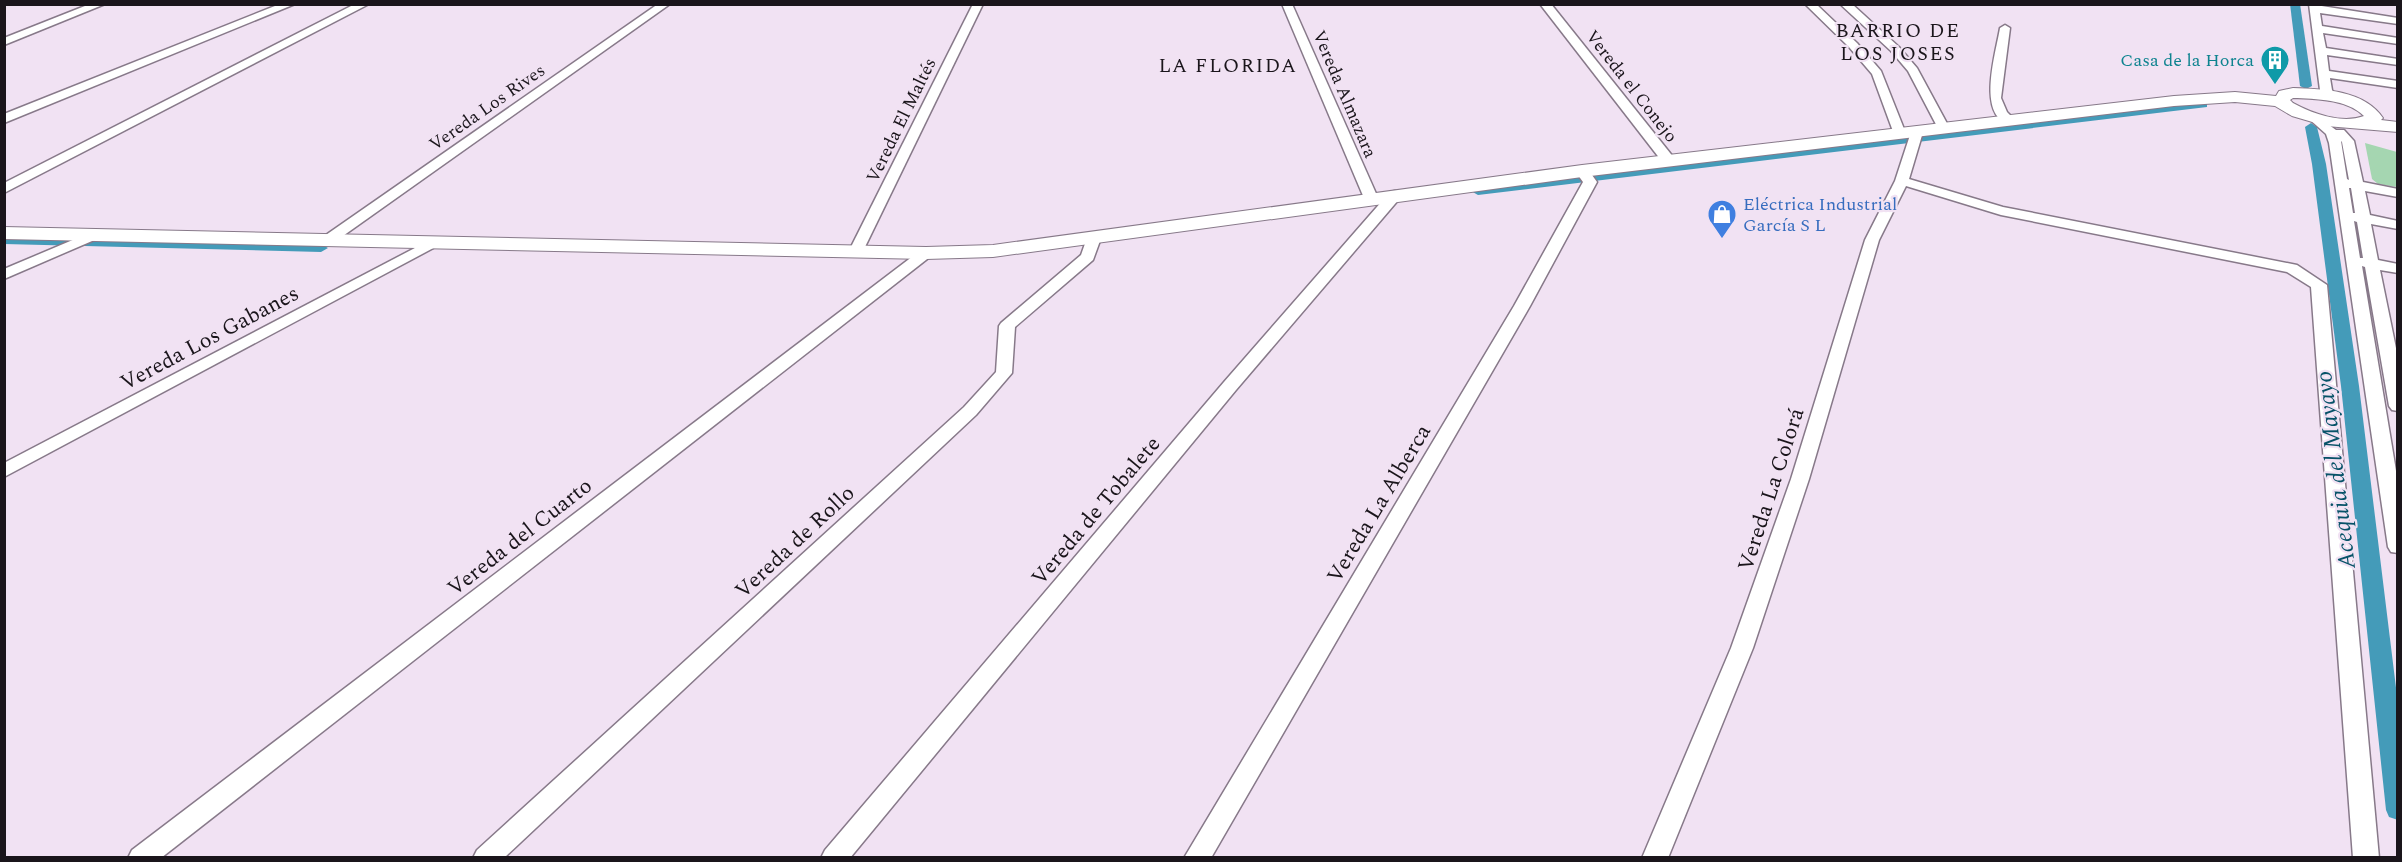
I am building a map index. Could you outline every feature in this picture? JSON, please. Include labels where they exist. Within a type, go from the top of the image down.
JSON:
[{"type":"main road","points":[[2280,101],[2285,95],[2293,93],[2330,96],[2357,104],[2353,127]]},
{"type":"main road","points":[[4,234],[85,240],[328,240],[926,253],[993,251],[1371,198],[1586,176],[1669,161],[1912,135],[1944,129],[2206,98],[2280,101],[2291,110],[2353,127],[2397,125]]},
{"type":"street","points":[[4,42],[100,4]]},
{"type":"street","points":[[4,118],[290,4]]},
{"type":"street","points":[[4,189],[364,4]]},
{"type":"street","name":"Vereda Los Rives","points":[[328,240],[665,4]]},
{"type":"street","name":"Vereda El Maltés","points":[[856,251],[978,4]]},
{"type":"street","name":"Vereda Almazara","points":[[1287,4],[1371,198]]},
{"type":"street","name":"Vereda el Conejo","points":[[1545,4],[1669,161]]},
{"type":"street","points":[[1810,4],[1853,45],[1877,73],[1912,135]]},
{"type":"street","points":[[1845,4],[1895,50],[1913,70],[1944,129]]},
{"type":"street","points":[[2330,96],[2326,90],[2315,7],[2397,21]]},
{"type":"street","points":[[2005,28],[1995,98],[2002,114],[2010,121]]},
{"type":"street","points":[[2318,29],[2397,41]]},
{"type":"street","points":[[2321,51],[2397,62]]},
{"type":"street","points":[[2325,74],[2397,86]]},
{"type":"street","points":[[2314,118],[2332,133],[2353,127],[2347,215],[2397,547]]},
{"type":"street","name":"Vereda La Colorá","points":[[1654,858],[1742,648],[1800,479],[1872,240],[1902,180],[1912,135]]},
{"type":"street","name":"Vereda La Alberca","points":[[1197,858],[1522,306],[1586,176]]},
{"type":"street","points":[[1902,180],[2001,211],[2292,268],[2319,285],[2366,858]]},
{"type":"street","points":[[2349,184],[2397,193]]},
{"type":"street","points":[[2349,184],[2364,219],[2380,307],[2393,355],[2397,406]]},
{"type":"street","name":"Vereda de Tobalete","points":[[834,858],[1222,395],[1395,195]]},
{"type":"street","points":[[2347,215],[2397,225]]},
{"type":"street","name":"Vereda de Rollo","points":[[486,858],[970,411],[1005,373],[1007,326],[1088,257],[1094,238]]},
{"type":"street","points":[[4,275],[85,240]]},
{"type":"street","name":"Vereda Los Gabanes","points":[[4,471],[434,242]]},
{"type":"street","name":"Vereda del Cuarto","points":[[141,858],[926,253]]},
{"type":"street","points":[[2353,260],[2397,269]]},
{"type":"street","points":[[2360,303],[2397,311]]},
{"type":"street","points":[[2366,349],[2393,355]]},
{"type":"street","points":[[2379,430],[2397,434]]},
{"type":"green space","points":[[2365,143],[2397,152],[2397,187],[2378,184],[2372,179]]},
{"type":"waterway","points":[[2295,4],[2306,86]]},
{"type":"waterway","points":[[1478,191],[2203,104]]},
{"type":"waterway","name":"Acequia del Mayayo","points":[[2311,127],[2319,164],[2350,386],[2398,810]]},
{"type":"waterway","points":[[4,240],[321,248]]},
{"type":"place","name":"Casa de la Horca","points":[[2275,86]]},
{"type":"place","name":"Eléctrica Industrial García S L","points":[[1722,240]]},
{"type":"district","name":"BARRIO DE LOS JOSES","points":[[1898,42]]},
{"type":"district","name":"LA FLORIDA","points":[[1228,65]]}]
